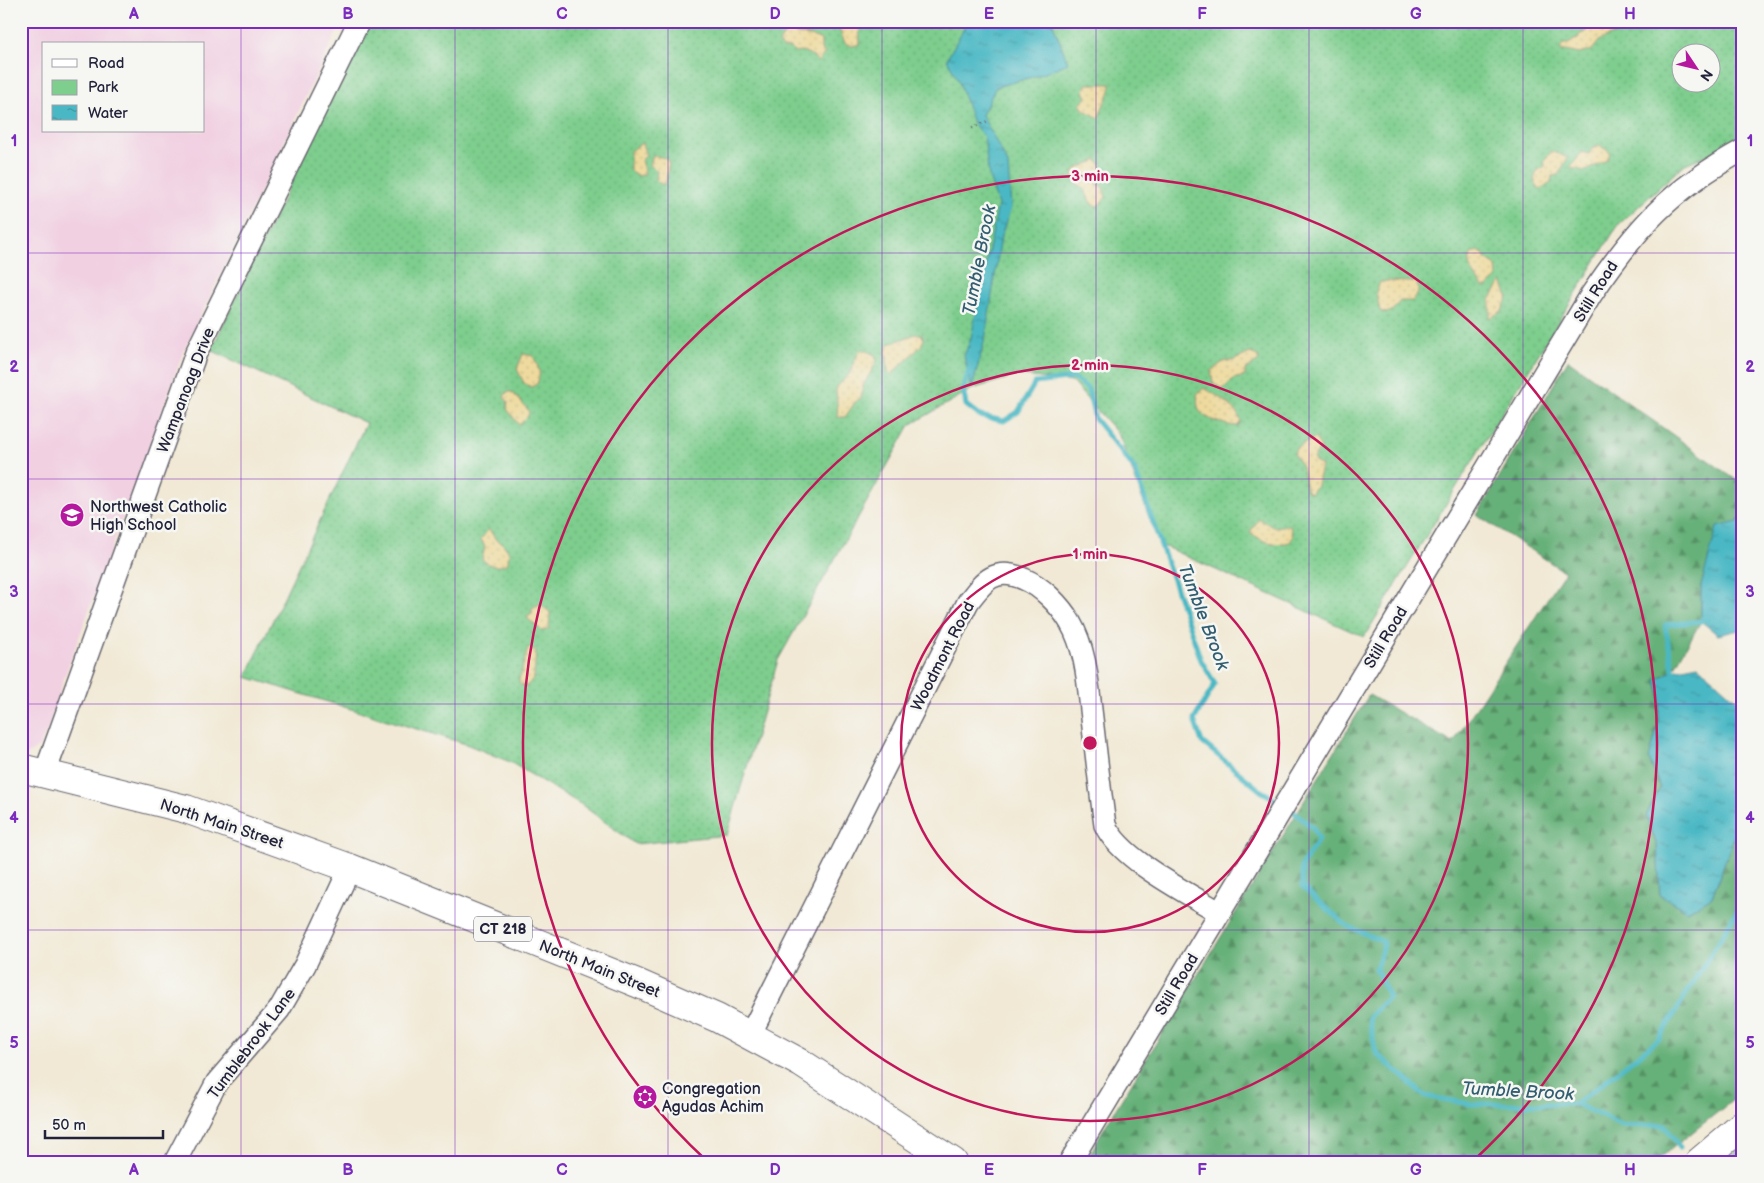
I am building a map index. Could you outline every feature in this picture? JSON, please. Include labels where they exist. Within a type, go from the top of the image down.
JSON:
[{"type":"main road","name":"North Main Street","points":[[33,770],[186,809],[350,868],[637,983],[750,1035],[839,1086],[953,1162]]},
{"type":"main road","points":[[1699,1162],[1743,1125]]},
{"type":"street","name":"Wampanoag Drive","points":[[33,770],[196,353],[360,21]]},
{"type":"street","name":"Still Road","points":[[1070,1162],[1591,296],[1621,252],[1651,216],[1673,196],[1712,167],[1743,150]]},
{"type":"street","name":"Woodmont Road","points":[[750,1035],[968,602],[986,579],[998,574],[1015,575],[1033,583],[1048,596],[1070,622],[1084,659],[1104,824],[1110,836],[1131,856],[1219,912]]},
{"type":"street","name":"Tumblebrook Lane","points":[[175,1162],[217,1082],[279,1010],[305,965],[350,868]]},
{"type":"path","points":[[972,128],[988,120]]},
{"type":"shaded area","name":"Northwest Catholic High School","points":[[21,21],[342,21],[184,350],[63,681],[48,728],[39,747],[26,755],[21,754]]},
{"type":"green space","points":[[368,21],[1743,21],[1743,140],[1685,164],[1618,225],[1364,637],[1159,544],[1119,435],[1072,382],[1018,375],[972,389],[910,425],[778,660],[727,835],[635,844],[582,805],[510,762],[466,744],[246,677],[366,423],[211,350]]},
{"type":"green space","points":[[1568,360],[1743,485],[1743,512],[1701,586],[1701,621],[1673,670],[1656,680],[1660,695],[1658,724],[1649,759],[1660,788],[1646,816],[1657,845],[1660,894],[1712,897],[1743,812],[1743,1092],[1655,1162],[1086,1162],[1101,1133],[1369,695],[1453,743],[1565,572],[1477,515]]},
{"type":"green space","points":[[1743,1145],[1743,1162],[1723,1162]]},
{"type":"sand","points":[[841,21],[859,21],[860,44],[852,46],[845,43],[838,27]]},
{"type":"sand","points":[[1597,21],[1617,27],[1615,34],[1600,40],[1592,50],[1580,54],[1560,50],[1563,44],[1569,44],[1572,40],[1578,38],[1580,34],[1586,32],[1586,27]]},
{"type":"sand","points":[[787,30],[821,40],[821,49],[825,53],[818,62],[808,53],[795,53],[791,48],[783,48],[779,43]]},
{"type":"sand","points":[[1086,84],[1111,84],[1110,92],[1099,118],[1084,110],[1080,104],[1087,97],[1084,91]]},
{"type":"sand","points":[[642,143],[646,156],[641,160],[645,174],[639,176],[630,171],[630,151]]},
{"type":"sand","points":[[1599,145],[1610,152],[1608,159],[1586,171],[1570,168],[1582,152],[1589,154],[1592,148]]},
{"type":"sand","points":[[1552,151],[1568,158],[1558,175],[1552,176],[1551,183],[1539,190],[1534,179],[1537,171],[1545,166],[1544,160]]},
{"type":"sand","points":[[653,155],[665,158],[669,163],[666,182],[662,185],[656,180],[657,171],[650,165]]},
{"type":"sand","points":[[1097,160],[1103,168],[1097,184],[1103,187],[1106,197],[1098,206],[1092,205],[1084,190],[1076,183],[1073,173],[1076,169]]},
{"type":"sand","points":[[1477,251],[1484,254],[1485,259],[1496,266],[1497,277],[1488,287],[1483,287],[1472,272],[1469,264],[1471,254]]},
{"type":"sand","points":[[1502,281],[1508,297],[1502,311],[1490,318],[1490,300]]},
{"type":"sand","points":[[1380,282],[1416,282],[1418,287],[1417,294],[1412,301],[1400,301],[1392,311],[1386,313],[1380,311],[1376,292]]},
{"type":"sand","points":[[921,334],[924,339],[921,346],[891,375],[888,372],[886,351],[889,344]]},
{"type":"sand","points":[[862,349],[875,355],[877,361],[863,386],[861,398],[856,401],[845,417],[838,417],[836,388],[850,373],[858,353]]},
{"type":"sand","points":[[1250,353],[1258,356],[1259,361],[1245,370],[1245,376],[1234,379],[1223,389],[1213,383],[1211,371],[1223,362],[1235,360]]},
{"type":"sand","points":[[523,354],[533,356],[539,370],[537,384],[531,387],[524,383],[517,369]]},
{"type":"sand","points":[[1204,388],[1235,410],[1241,421],[1238,426],[1215,421],[1200,411],[1197,394]]},
{"type":"sand","points":[[507,392],[512,392],[529,411],[528,416],[519,425],[507,409],[508,402],[504,397]]},
{"type":"sand","points":[[1315,438],[1321,447],[1313,459],[1321,466],[1317,485],[1310,493],[1306,490],[1302,466],[1294,455],[1296,448]]},
{"type":"sand","points":[[1259,519],[1273,527],[1290,525],[1293,537],[1290,542],[1273,543],[1264,541],[1250,532]]},
{"type":"sand","points":[[489,529],[496,540],[502,543],[509,552],[508,563],[494,566],[482,559],[485,547],[481,539]]},
{"type":"sand","points":[[539,604],[550,612],[549,629],[542,631],[526,617],[532,613],[532,608]]},
{"type":"sand","points":[[528,648],[536,651],[534,677],[527,686],[520,685],[519,680]]},
{"type":"water","points":[[968,21],[1052,21],[1068,63],[1043,74],[996,87],[982,115],[1008,164],[1011,208],[1001,236],[986,334],[972,389],[964,356],[971,338],[998,205],[989,177],[984,137],[973,123],[959,82],[947,59]]},
{"type":"water","points":[[1743,512],[1743,629],[1718,635],[1701,621],[1701,586],[1717,527],[1738,522]]},
{"type":"water","points":[[1698,665],[1743,706],[1743,812],[1712,897],[1687,911],[1660,895],[1657,845],[1646,816],[1660,788],[1649,759],[1658,724],[1660,695],[1656,680],[1673,670]]},
{"type":"waterway","name":"Tumble Brook","points":[[970,366],[963,389],[966,405],[980,416],[1004,421],[1018,412],[1035,383],[1074,378],[1088,389],[1095,419],[1134,468],[1201,660],[1215,684],[1194,720],[1202,742],[1261,791],[1280,802]]},
{"type":"waterway","points":[[1677,674],[1673,670],[1665,625],[1701,621],[1705,615]]},
{"type":"waterway","name":"Tumble Brook","points":[[1289,808],[1313,828],[1319,839],[1302,865],[1302,887],[1347,926],[1384,942],[1376,969],[1389,997],[1369,1017],[1376,1053],[1425,1096],[1470,1104],[1576,1104],[1624,1126],[1665,1125],[1680,1148]]},
{"type":"waterway","points":[[1576,1104],[1659,1039],[1743,901]]},
{"type":"place","name":"Northwest Catholic High School","points":[[72,515]]},
{"type":"place","name":"Congregation Agudas Achim","points":[[645,1097]]}]
